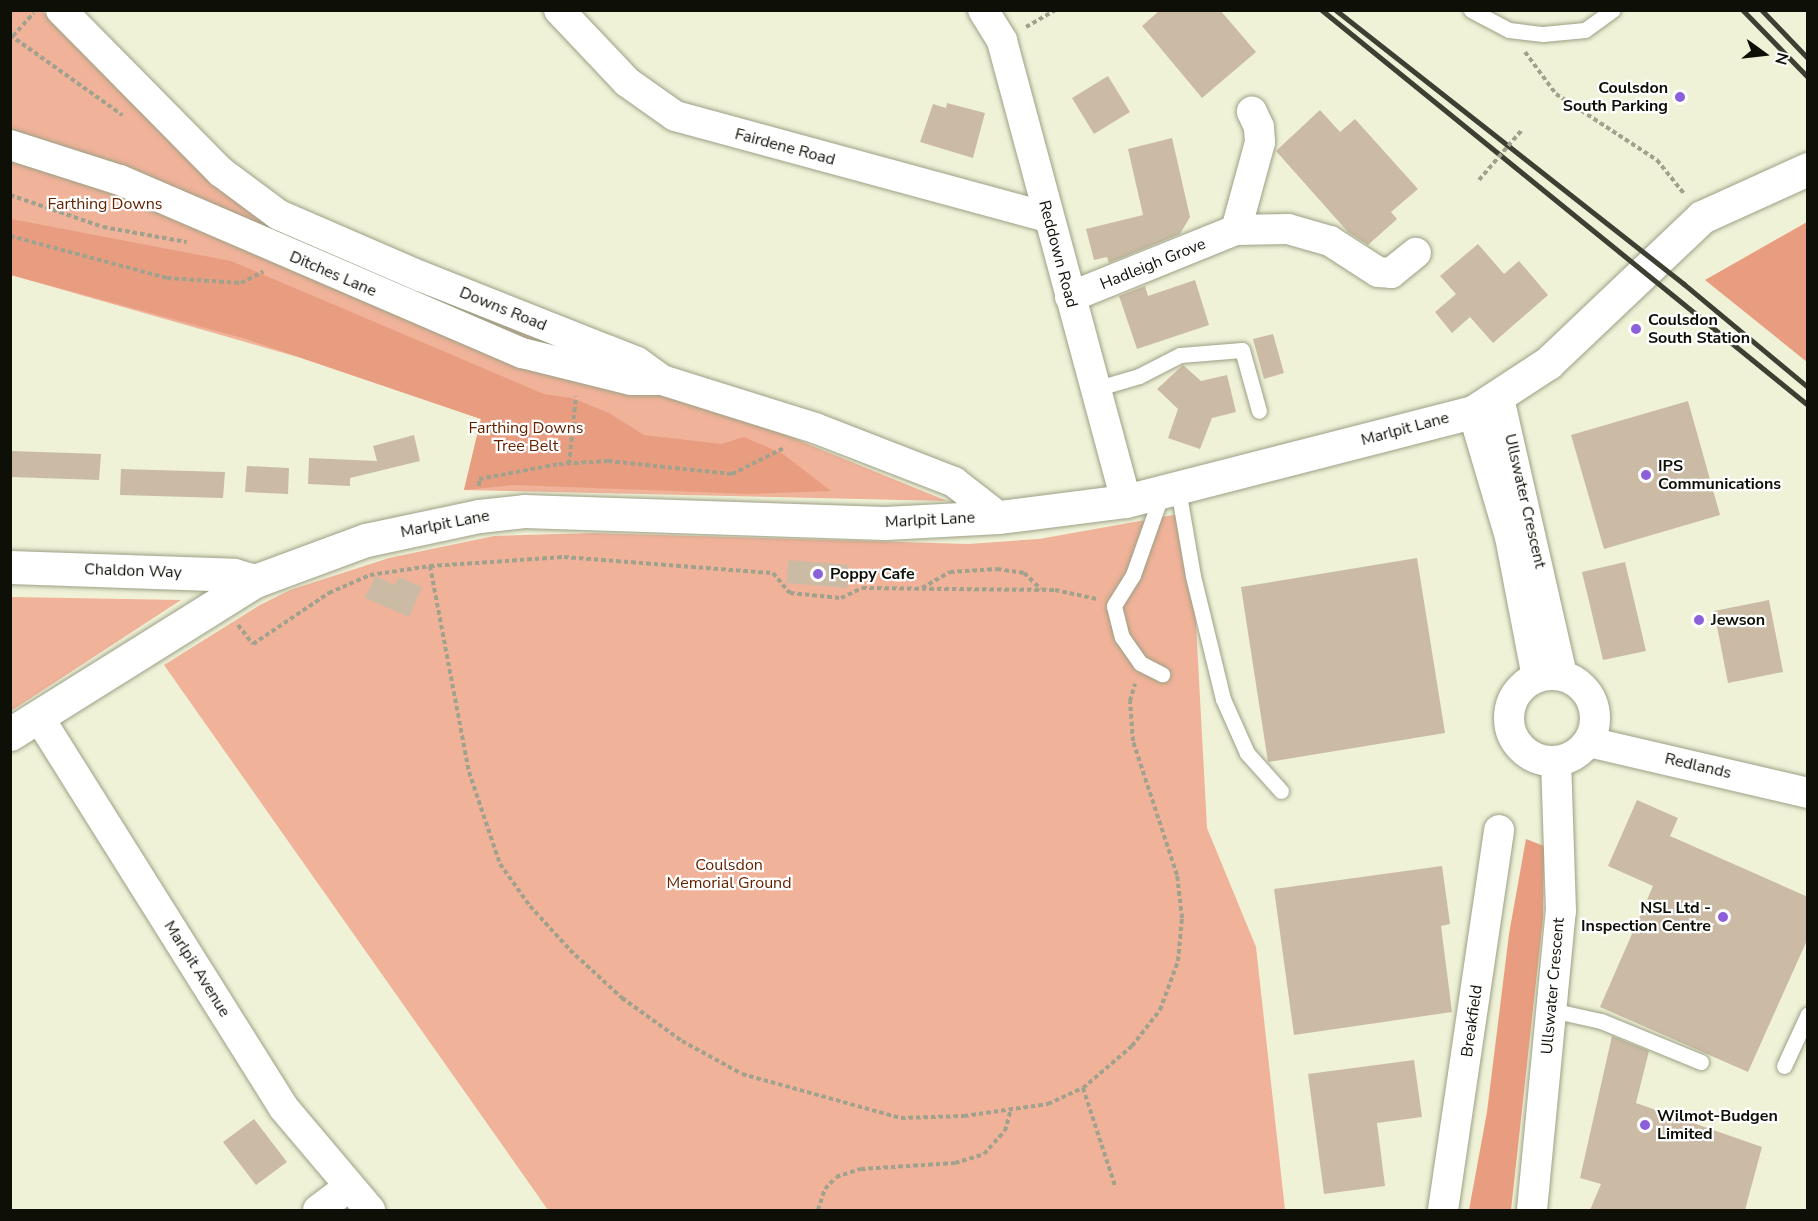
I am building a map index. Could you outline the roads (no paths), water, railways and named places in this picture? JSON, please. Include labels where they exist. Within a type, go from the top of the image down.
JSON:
[{"type":"main road","name":"Marlpit Lane","points":[[10,734],[255,581],[366,540],[479,516],[568,511],[885,523],[999,517],[1126,501],[1170,491],[1486,405],[1548,363],[1702,217],[1808,169]]},
{"type":"main road","name":"Chaldon Way","points":[[10,567],[234,575],[255,581]]},
{"type":"street","name":"Downs Road","points":[[61,10],[221,172],[291,220],[637,362],[662,380],[815,428],[954,482],[999,517]]},
{"type":"street","name":"Fairdene Road","points":[[559,10],[627,82],[675,116],[1047,217]]},
{"type":"street","name":"Reddown Road","points":[[983,10],[1002,41],[1047,217],[1126,501]]},
{"type":"street","points":[[1236,230],[1260,142],[1259,127],[1252,112]]},
{"type":"street","name":"Ditches Lane","points":[[10,145],[120,180],[522,353],[631,380],[662,380]]},
{"type":"street","points":[[283,252],[291,220]]},
{"type":"street","name":"Hadleigh Grove","points":[[1070,297],[1236,230],[1288,229],[1330,241],[1378,272],[1391,273],[1416,253]]},
{"type":"street","name":"Ullswater Crescent","points":[[1486,405],[1510,537],[1550,676]]},
{"type":"street","points":[[1550,676],[1586,690],[1593,702],[1596,715],[1588,742],[1574,754],[1556,761],[1530,754],[1512,734],[1510,707],[1525,684],[1550,676]]},
{"type":"street","name":"Marlpit Avenue","points":[[38,716],[283,1107],[348,1187],[370,1210]]},
{"type":"street","name":"Redlands","points":[[1588,742],[1808,793]]},
{"type":"street","name":"Ullswater Crescent","points":[[1532,1210],[1560,911],[1556,761]]},
{"type":"street","name":"Breakfield","points":[[1443,1210],[1499,830]]},
{"type":"street","points":[[318,1210],[348,1187]]},
{"type":"lane","points":[[1471,10],[1509,30],[1543,34],[1585,30],[1613,10]]},
{"type":"lane","points":[[1095,388],[1139,376],[1180,355],[1242,351],[1259,411]]},
{"type":"lane","points":[[1162,674],[1140,663],[1122,637],[1114,606],[1133,575],[1170,491]]},
{"type":"lane","points":[[1170,491],[1223,699],[1247,753],[1281,791]]},
{"type":"lane","points":[[1551,1010],[1601,1021],[1701,1062]]},
{"type":"lane","points":[[1784,1066],[1808,1014]]},
{"type":"railway","points":[[1322,10],[1808,405]]},
{"type":"railway","points":[[1336,10],[1684,284],[1808,387]]},
{"type":"railway","points":[[1743,10],[1808,77]]},
{"type":"railway","points":[[1762,10],[1808,58]]},
{"type":"place","name":"Coulsdon South Parking","points":[[1680,97]]},
{"type":"place","name":"Coulsdon South Station","points":[[1636,329]]},
{"type":"place","name":"IPS Communications","points":[[1646,475]]},
{"type":"place","name":"Poppy Cafe","points":[[818,574]]},
{"type":"place","name":"Jewson","points":[[1699,620]]},
{"type":"place","name":"NSL Ltd - Inspection Centre","points":[[1723,917]]},
{"type":"place","name":"Wilmot-Budgen Limited","points":[[1645,1125]]},
{"type":"park label","name":"Farthing Downs","points":[[105,204]]},
{"type":"park label","name":"Farthing Downs Tree Belt","points":[[526,437]]},
{"type":"park label","name":"Coulsdon Memorial Ground","points":[[729,874]]}]
